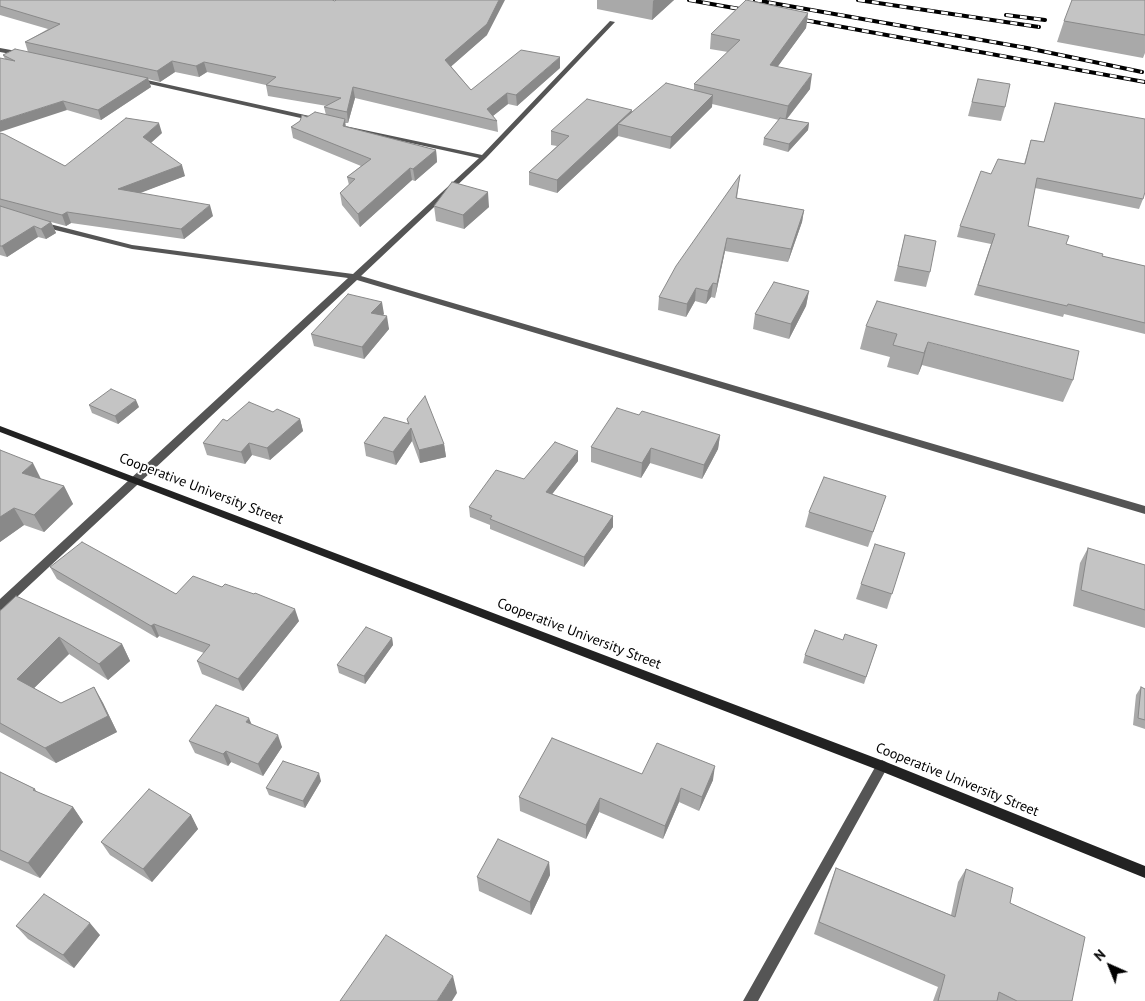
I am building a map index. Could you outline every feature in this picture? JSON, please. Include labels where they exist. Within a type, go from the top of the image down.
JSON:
[{"type":"street","points":[[0,606],[484,157],[612,22]]},
{"type":"street","points":[[0,50],[29,56]]},
{"type":"street","points":[[126,78],[319,120]]},
{"type":"street","points":[[329,123],[484,157]]},
{"type":"street","points":[[35,222],[132,247],[356,277],[1145,510]]},
{"type":"street","name":"Cooperative University Street","points":[[0,429],[882,766],[1145,872]]},
{"type":"street","points":[[750,1001],[882,766]]},
{"type":"building","points":[[0,0],[499,0],[487,24],[445,60],[471,90],[521,50],[560,57],[516,95],[507,93],[487,109],[497,121],[353,87],[347,112],[324,107],[341,98],[266,85],[276,77],[204,62],[196,66],[172,61],[157,71],[25,42],[60,24],[0,6]]},
{"type":"building","points":[[746,0],[808,13],[770,65],[812,74],[788,106],[694,84],[740,40],[711,34]]},
{"type":"building","points":[[1072,0],[1145,0],[1145,35],[1064,21]]},
{"type":"building","points":[[15,49],[148,78],[98,110],[63,101],[0,121],[0,58],[15,61],[3,55]]},
{"type":"building","points":[[978,79],[1010,84],[1005,107],[972,102]]},
{"type":"building","points":[[666,83],[713,95],[671,137],[618,124]]},
{"type":"building","points":[[587,99],[632,110],[557,180],[529,172],[569,136],[551,131]]},
{"type":"building","points":[[1055,103],[1145,119],[1145,192],[1143,199],[1037,178],[1028,226],[1069,236],[1066,244],[1103,254],[1102,256],[1145,266],[1145,323],[978,285],[995,234],[960,226],[981,171],[991,174],[998,159],[1025,164],[1031,140],[1044,142]]},
{"type":"building","points":[[315,112],[345,119],[343,126],[436,150],[413,169],[410,168],[358,214],[340,193],[355,179],[347,177],[371,159],[291,127],[300,121],[302,115],[307,117]]},
{"type":"building","points":[[126,118],[159,123],[143,137],[182,165],[118,189],[210,205],[181,229],[67,212],[62,215],[0,199],[0,133],[65,166]]},
{"type":"building","points":[[780,118],[809,123],[789,144],[764,138]]},
{"type":"building","points":[[740,175],[736,198],[804,210],[791,249],[727,238],[717,284],[713,283],[708,291],[696,288],[687,304],[659,297],[676,266]]},
{"type":"building","points":[[452,182],[488,192],[463,215],[434,206]]},
{"type":"building","points":[[0,206],[51,222],[41,229],[34,226],[0,246]]},
{"type":"building","points":[[905,235],[936,241],[930,272],[898,266]]},
{"type":"building","points":[[774,282],[809,291],[791,324],[755,314]]},
{"type":"building","points":[[348,294],[382,302],[371,313],[387,316],[362,347],[311,334]]},
{"type":"building","points":[[877,301],[1079,351],[1073,380],[928,342],[924,353],[893,345],[897,334],[866,326]]},
{"type":"building","points":[[111,389],[136,400],[115,416],[89,405]]},
{"type":"building","points":[[425,396],[444,444],[419,450],[411,428],[393,452],[364,443],[384,417],[409,424],[407,419]]},
{"type":"building","points":[[249,402],[273,412],[277,409],[300,419],[267,448],[249,443],[241,452],[203,443],[223,419],[227,421]]},
{"type":"building","points":[[617,408],[639,415],[642,411],[720,435],[704,465],[651,448],[642,463],[591,447]]},
{"type":"building","points":[[555,442],[578,451],[546,492],[613,516],[584,557],[490,519],[492,516],[469,507],[496,470],[524,479]]},
{"type":"building","points":[[0,450],[33,463],[22,473],[64,486],[34,515],[14,508],[0,517]]},
{"type":"building","points":[[824,477],[886,496],[873,532],[809,512]]},
{"type":"building","points":[[82,542],[176,594],[193,576],[222,587],[225,584],[255,593],[295,609],[238,679],[197,661],[210,645],[154,624],[151,626],[50,567]]},
{"type":"building","points":[[875,544],[905,553],[892,594],[861,584]]},
{"type":"building","points":[[1088,548],[1145,565],[1145,610],[1081,590]]},
{"type":"building","points":[[16,596],[122,644],[99,664],[59,637],[17,679],[61,703],[94,687],[108,716],[45,748],[0,723],[0,611]]},
{"type":"building","points":[[366,627],[392,638],[364,676],[337,665]]},
{"type":"building","points":[[815,630],[843,640],[845,634],[877,645],[866,677],[805,655]]},
{"type":"building","points":[[1141,687],[1145,689],[1145,720],[1138,718]]},
{"type":"building","points":[[216,705],[249,718],[246,722],[278,735],[258,764],[226,751],[223,754],[189,741]]},
{"type":"building","points":[[552,738],[642,774],[657,743],[715,766],[702,797],[681,788],[665,826],[600,798],[586,825],[519,797]]},
{"type":"building","points":[[283,761],[319,773],[303,801],[266,788]]},
{"type":"building","points":[[0,772],[35,789],[33,790],[73,807],[28,863],[0,850]]},
{"type":"building","points":[[149,789],[191,815],[143,869],[101,842]]},
{"type":"building","points":[[498,839],[549,862],[530,902],[477,877]]},
{"type":"building","points":[[836,868],[955,917],[966,869],[1013,888],[1010,903],[1085,937],[1072,1001],[1017,1001],[999,992],[997,1001],[938,1001],[945,975],[819,922]]},
{"type":"building","points":[[44,894],[90,923],[63,955],[16,926]]},
{"type":"building","points":[[386,935],[453,976],[437,1001],[340,1001]]},
{"type":"railway","points":[[689,0],[751,11]]},
{"type":"railway","points":[[755,0],[1027,48],[1142,72]]},
{"type":"railway","points":[[858,0],[1039,27]]},
{"type":"railway","points":[[1006,15],[1045,20]]},
{"type":"railway","points":[[793,18],[1145,82]]}]
